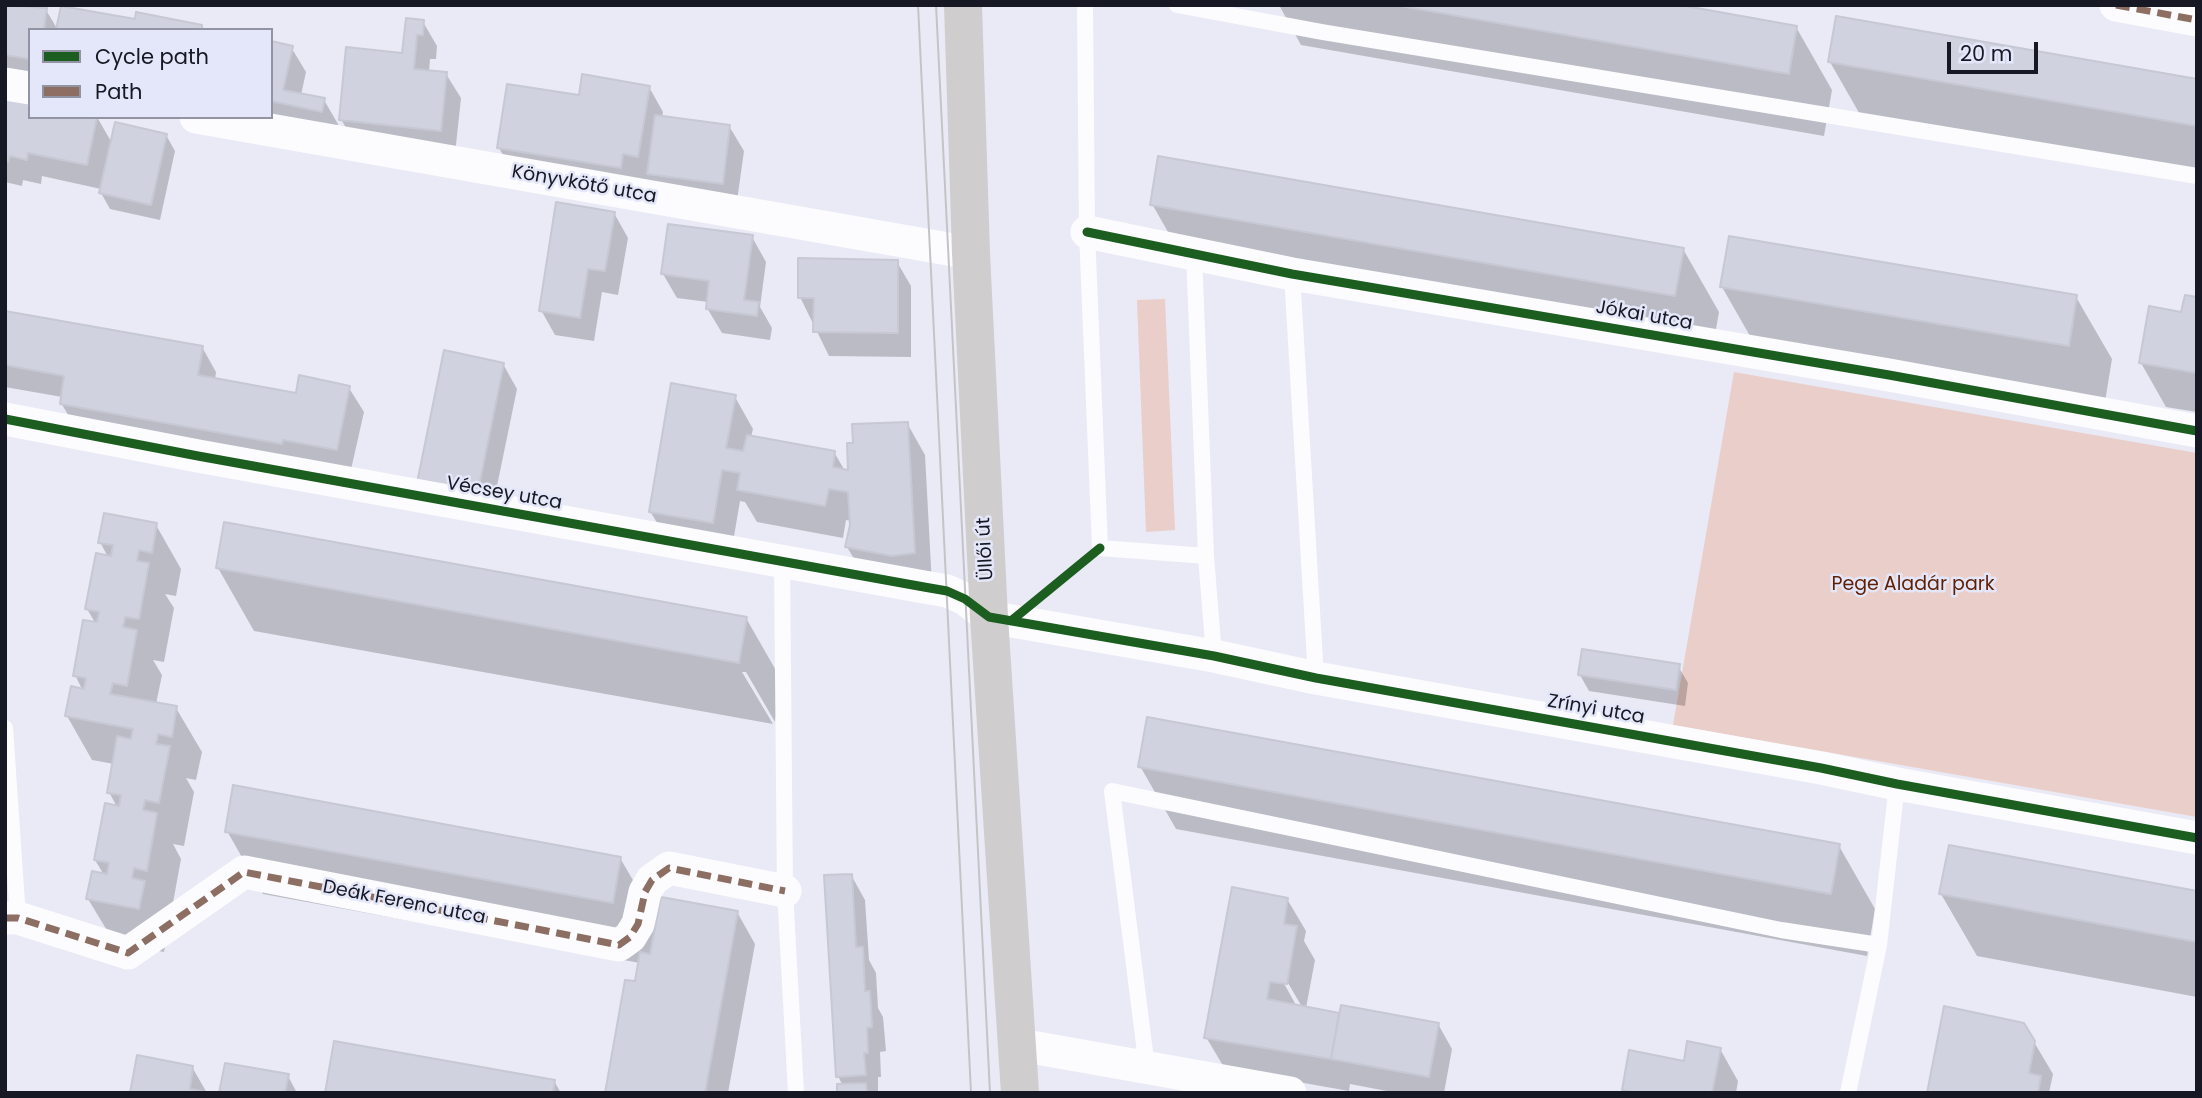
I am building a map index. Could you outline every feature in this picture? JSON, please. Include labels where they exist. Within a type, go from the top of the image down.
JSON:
[{"type":"main road","name":"Üllői út","points":[[963,5],[971,253],[989,617],[1020,1093]]},
{"type":"street","points":[[2116,5],[2197,20]]},
{"type":"street","points":[[5,84],[28,88]]},
{"type":"street","name":"Könyvkötő utca","points":[[208,119],[971,253]]},
{"type":"street","name":"Jókai utca","points":[[1087,232],[1292,274],[1889,375],[2197,431]]},
{"type":"street","name":"Vécsey utca","points":[[5,419],[947,591],[965,599],[989,617]]},
{"type":"street","name":"Zrínyi utca","points":[[989,617],[1214,656],[1317,678],[2197,838]]},
{"type":"street","name":"Deák Ferenc utca","points":[[11,918],[128,953],[244,872],[619,945],[630,937],[638,924],[645,892],[652,880],[669,868],[785,891]]},
{"type":"street","points":[[1017,1046],[1290,1093]]},
{"type":"lane","points":[[1085,5],[1087,232],[1100,548],[1206,556]]},
{"type":"lane","points":[[1179,6],[1322,33],[2197,176]]},
{"type":"lane","points":[[1194,254],[1206,556],[1214,656]]},
{"type":"lane","points":[[1292,274],[1317,678]]},
{"type":"lane","points":[[782,562],[785,891],[796,1093]]},
{"type":"lane","points":[[5,728],[11,918]]},
{"type":"lane","points":[[1848,1093],[1879,945],[1898,784]]},
{"type":"lane","points":[[1147,1069],[1112,791],[1781,930],[1879,945]]},
{"type":"green space","points":[[1165,299],[1175,530],[1146,532],[1137,300]]},
{"type":"green space","name":"Pege Aladár park","points":[[1734,372],[2197,453],[2197,817],[1673,725]]},
{"type":"building","points":[[5,5],[47,8],[44,28],[28,28],[28,59],[5,55]]},
{"type":"building","points":[[1395,5],[1680,5],[1797,26],[1789,74]]},
{"type":"building","points":[[61,6],[135,19],[136,12],[202,25],[202,28],[56,28]]},
{"type":"building","points":[[1836,16],[2197,79],[2197,126],[1828,62]]},
{"type":"building","points":[[406,18],[424,20],[423,35],[417,35],[414,69],[447,72],[441,131],[339,120],[346,47],[402,53]]},
{"type":"building","points":[[273,41],[293,46],[283,90],[325,98],[322,112],[273,101]]},
{"type":"building","points":[[582,74],[650,86],[638,157],[623,154],[621,168],[497,148],[507,84],[579,95]]},
{"type":"building","points":[[5,95],[28,100],[28,119],[97,119],[87,165],[28,153],[27,160],[10,156],[8,162],[5,161]]},
{"type":"building","points":[[655,115],[730,125],[723,184],[647,174]]},
{"type":"building","points":[[115,122],[167,134],[151,205],[99,193]]},
{"type":"building","points":[[1158,156],[1684,248],[1675,296],[1150,205]]},
{"type":"building","points":[[556,202],[615,212],[605,271],[588,269],[580,318],[539,311]]},
{"type":"building","points":[[668,224],[753,235],[744,300],[759,302],[757,316],[706,309],[709,281],[661,274]]},
{"type":"building","points":[[1729,236],[2077,295],[2069,346],[1720,287]]},
{"type":"building","points":[[798,258],[898,260],[898,333],[813,332],[814,298],[798,298]]},
{"type":"building","points":[[2185,295],[2197,297],[2197,373],[2139,363],[2149,306],[2181,312]]},
{"type":"building","points":[[5,311],[203,346],[198,375],[296,393],[299,375],[350,386],[337,450],[283,440],[282,444],[60,404],[64,376],[5,365]]},
{"type":"building","points":[[444,350],[504,363],[477,496],[417,483]]},
{"type":"building","points":[[671,383],[736,395],[726,448],[743,451],[747,435],[835,451],[833,467],[848,470],[847,443],[853,443],[852,424],[908,422],[915,553],[892,556],[845,547],[850,525],[848,492],[829,489],[825,506],[737,490],[740,473],[722,470],[713,523],[649,512]]},
{"type":"building","points":[[104,513],[157,523],[152,553],[139,550],[137,561],[149,563],[139,619],[125,617],[123,627],[137,630],[127,686],[113,683],[110,694],[177,706],[172,737],[158,734],[156,744],[170,746],[159,803],[145,800],[143,810],[157,813],[147,871],[134,868],[132,878],[145,881],[139,909],[86,899],[92,871],[107,874],[109,863],[94,860],[105,803],[119,806],[121,795],[107,793],[117,736],[131,739],[133,729],[65,716],[71,686],[84,689],[86,678],[73,676],[83,620],[97,622],[99,612],[85,609],[96,553],[111,556],[113,545],[98,543]]},
{"type":"building","points":[[224,522],[747,617],[739,663],[216,568]]},
{"type":"building","points":[[1582,649],[1680,664],[1676,690],[1578,675]]},
{"type":"building","points":[[1147,717],[1840,844],[1831,894],[1138,767]]},
{"type":"building","points":[[233,785],[621,857],[613,903],[225,832]]},
{"type":"building","points":[[1949,845],[2197,891],[2197,942],[1939,894]]},
{"type":"building","points":[[852,874],[856,947],[863,947],[865,991],[870,991],[872,1027],[867,1028],[868,1053],[864,1053],[866,1075],[836,1077],[824,875]]},
{"type":"building","points":[[1232,887],[1288,898],[1284,924],[1297,926],[1287,984],[1270,982],[1267,999],[1339,1013],[1331,1059],[1204,1038]]},
{"type":"building","points":[[661,897],[738,911],[705,1093],[605,1093],[625,980],[635,981],[640,952],[650,954]]},
{"type":"building","points":[[1341,1005],[1439,1023],[1429,1077],[1331,1059]]},
{"type":"building","points":[[1944,1006],[2024,1023],[2035,1041],[2029,1073],[2041,1076],[2038,1093],[1927,1093]]},
{"type":"building","points":[[334,1041],[555,1080],[553,1093],[325,1093]]},
{"type":"building","points":[[1687,1041],[1721,1048],[1712,1093],[1636,1093],[1622,1090],[1629,1050],[1684,1061]]},
{"type":"building","points":[[137,1055],[193,1066],[190,1089],[211,1093],[130,1093]]},
{"type":"building","points":[[225,1063],[289,1074],[285,1093],[219,1093]]},
{"type":"building","points":[[866,1083],[867,1093],[837,1093],[837,1084]]},
{"type":"tram line","points":[[918,5],[971,1093]]},
{"type":"tram line","points":[[936,5],[990,1093]]},
{"type":"marked path","points":[[2116,5],[2197,20]]},
{"type":"marked path","points":[[5,918],[18,918],[128,953],[244,872],[619,945],[630,937],[638,924],[645,892],[652,880],[669,868],[785,891]]},
{"type":"cycle path","points":[[1087,232],[1292,274],[1889,375],[2197,431]]},
{"type":"cycle path","points":[[5,419],[947,591],[965,599],[989,617],[1214,656],[1316,678],[2197,838]]},
{"type":"cycle path","points":[[1011,621],[1100,548]]}]
